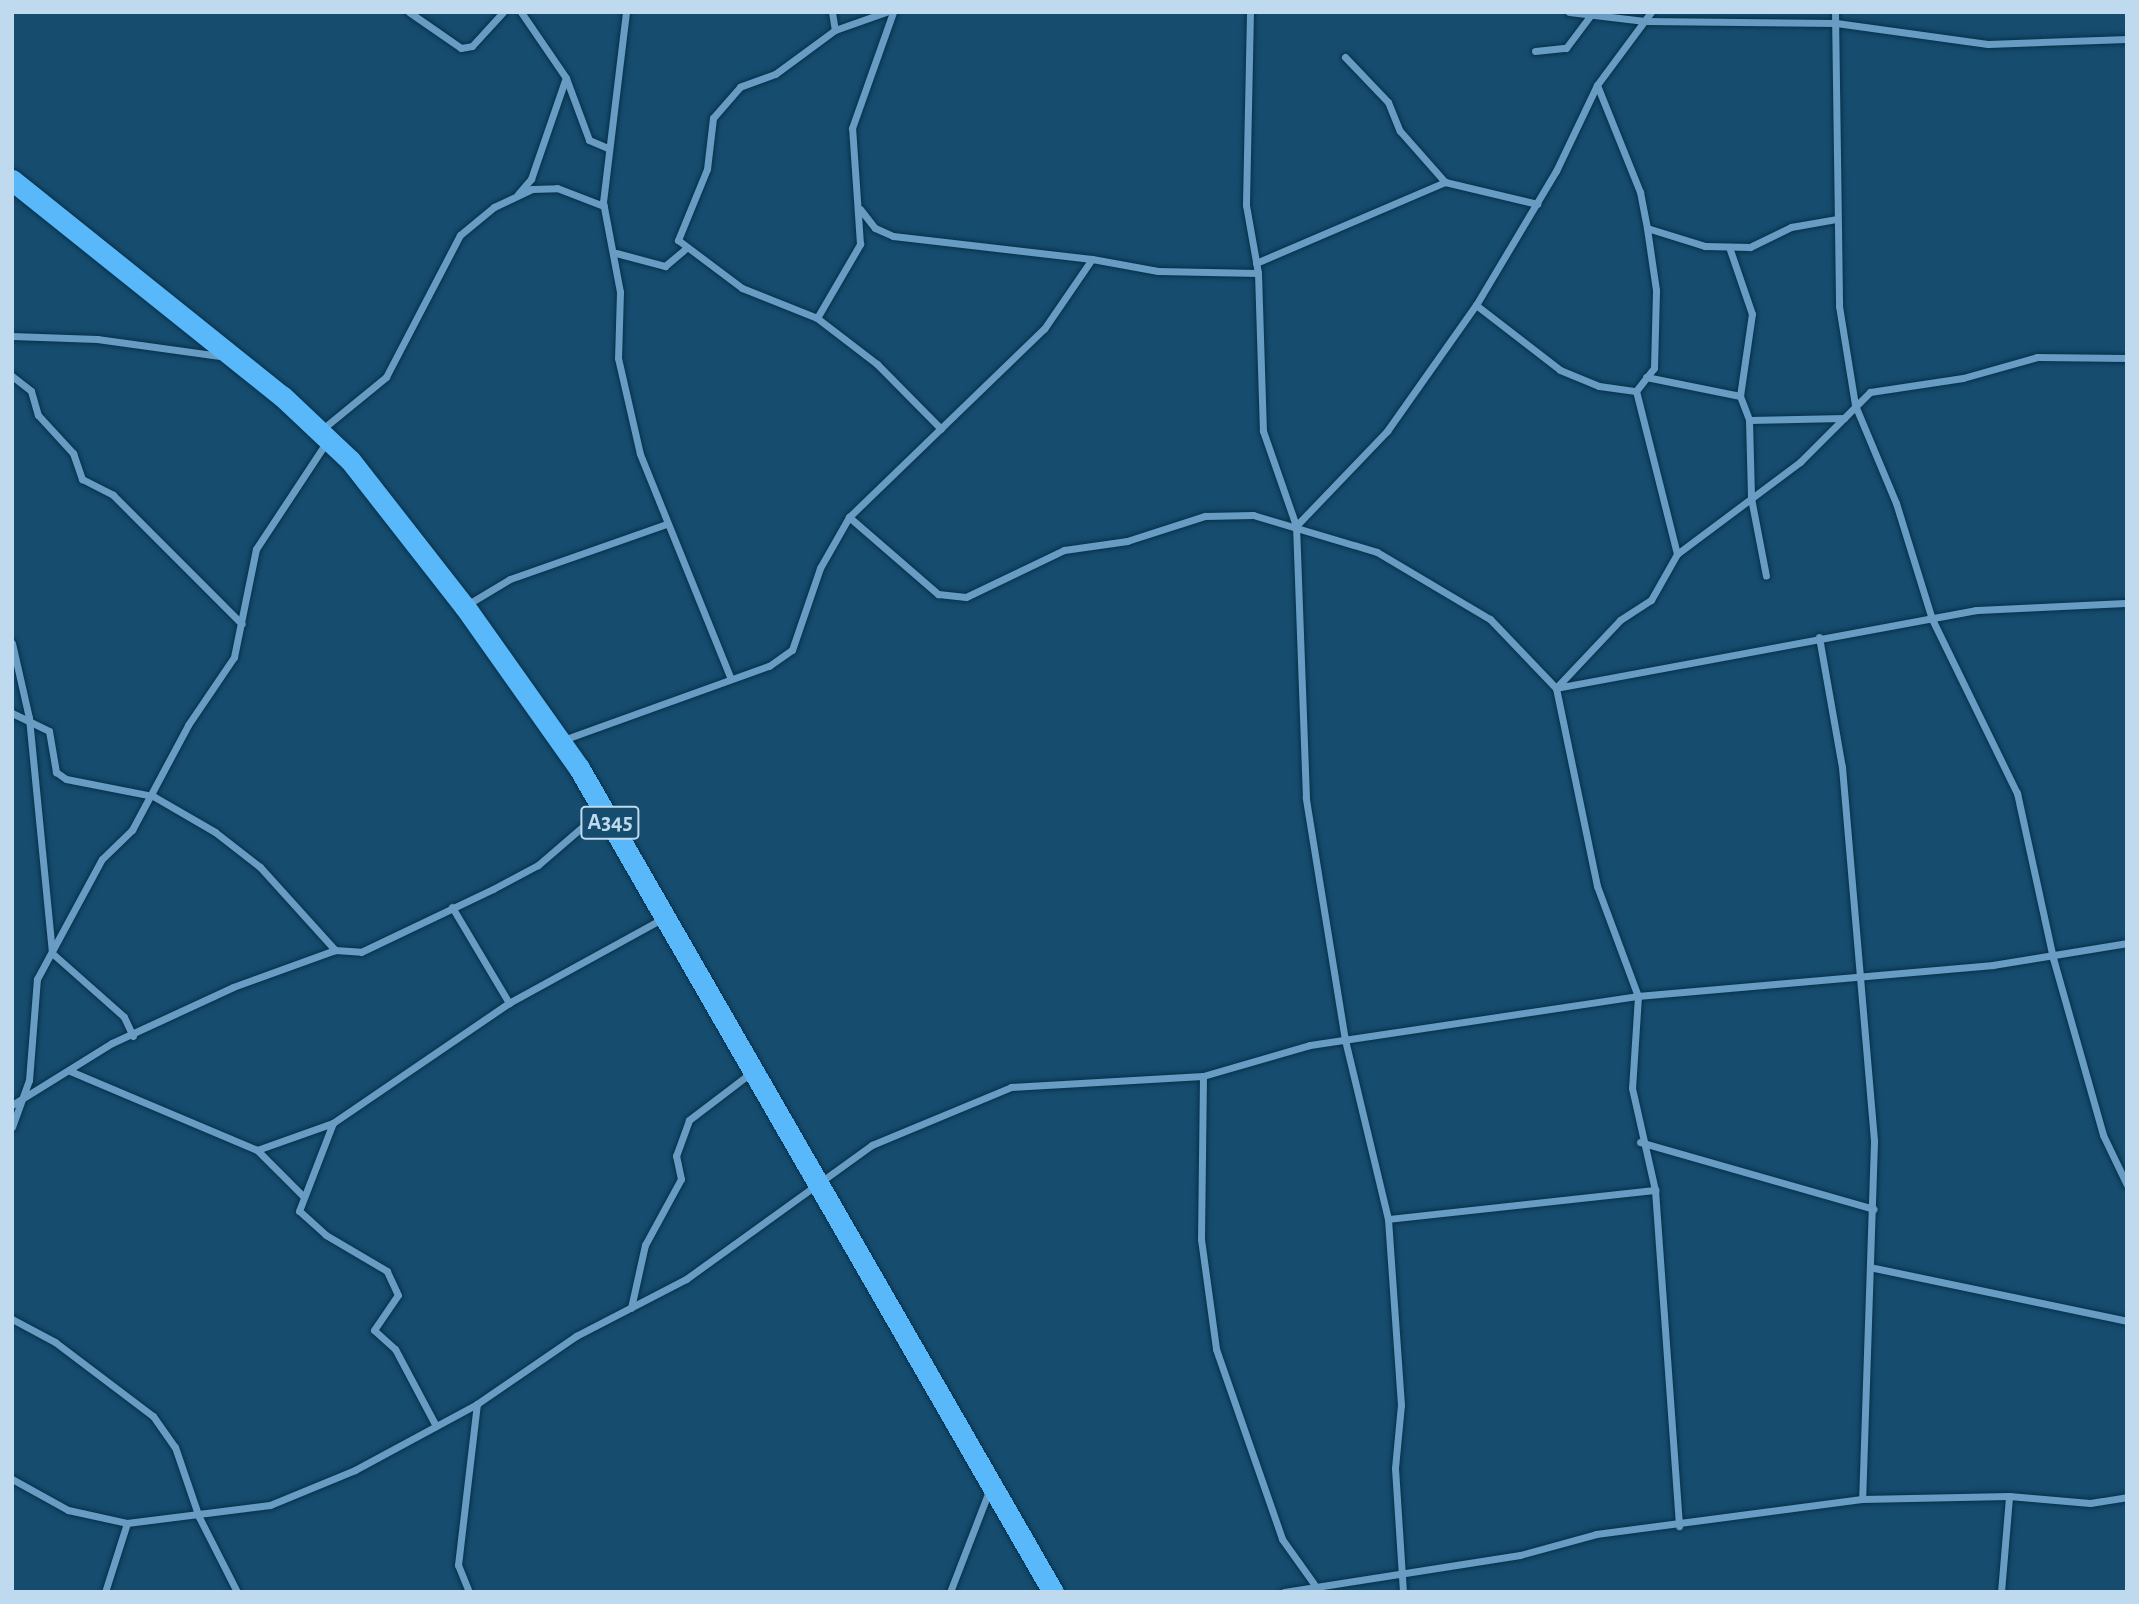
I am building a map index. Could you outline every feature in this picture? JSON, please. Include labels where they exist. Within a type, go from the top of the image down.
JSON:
[{"type":"highway","name":"A345","points":[[12,180],[239,360],[324,436],[465,607],[514,683],[562,741],[603,809],[1053,1592]]},
{"type":"street","points":[[409,12],[461,48],[472,46],[503,12]]},
{"type":"street","points":[[521,12],[566,78],[589,140],[608,148]]},
{"type":"street","points":[[626,12],[608,148],[604,206],[616,253],[618,358],[625,403],[666,524],[730,677]]},
{"type":"street","points":[[832,12],[835,30]]},
{"type":"street","points":[[886,12],[835,30],[775,74],[740,87],[713,118],[707,169],[678,240],[684,250],[741,288],[817,318],[877,364],[941,429]]},
{"type":"street","points":[[817,318],[860,244],[860,209],[852,128],[893,12]]},
{"type":"street","points":[[1250,12],[1246,205],[1258,273],[1263,431],[1296,526],[1306,797],[1345,1040],[1388,1219],[1401,1405],[1395,1468],[1403,1592]]},
{"type":"street","points":[[1569,12],[1644,20],[1836,23],[1988,44],[2127,39]]},
{"type":"street","points":[[1296,526],[1387,431],[1476,305],[1537,204],[1597,85],[1651,12]]},
{"type":"street","points":[[1835,12],[1839,306],[1855,405],[1896,503],[1932,619],[2017,793],[2053,958],[2103,1135],[2127,1185]]},
{"type":"street","points":[[1535,51],[1566,48],[1592,13]]},
{"type":"street","points":[[1345,57],[1388,102],[1400,131],[1445,182],[1537,204]]},
{"type":"street","points":[[12,1127],[17,1104],[29,1080],[37,979],[102,859],[132,830],[153,796],[188,725],[234,657],[256,549],[324,436],[386,377],[460,235],[515,197],[531,179],[566,78]]},
{"type":"street","points":[[1597,85],[1640,192],[1647,228],[1656,290],[1654,368],[1636,391],[1677,554]]},
{"type":"street","points":[[1256,263],[1445,182]]},
{"type":"street","points":[[515,197],[557,188],[604,206]]},
{"type":"street","points":[[860,209],[875,228],[894,236],[1092,259],[1158,271],[1258,273]]},
{"type":"street","points":[[1647,228],[1728,247],[1750,247],[1791,228],[1837,219]]},
{"type":"street","points":[[1728,247],[1752,314],[1740,396],[1749,420],[1751,498],[1766,576]]},
{"type":"street","points":[[616,253],[665,266],[684,250]]},
{"type":"street","points":[[562,741],[730,677],[769,666],[792,650],[820,568],[849,517],[1051,322],[1092,259]]},
{"type":"street","points":[[1476,305],[1560,370],[1599,386],[1636,391]]},
{"type":"street","points":[[12,336],[97,339],[239,360]]},
{"type":"street","points":[[1556,688],[1620,620],[1651,600],[1677,554],[1751,498],[1844,418],[1870,392],[1963,377],[2037,357],[2127,358]]},
{"type":"street","points":[[12,376],[31,391],[38,415],[72,453],[82,479],[113,495],[242,624]]},
{"type":"street","points":[[1646,377],[1740,396]]},
{"type":"street","points":[[1749,420],[1844,418]]},
{"type":"street","points":[[849,517],[938,594],[966,597],[1064,550],[1128,541],[1205,516],[1253,515],[1377,552],[1490,619],[1556,688],[1597,886],[1637,996],[1632,1088],[1640,1142],[1655,1190],[1679,1526]]},
{"type":"street","points":[[465,607],[509,579],[666,524]]},
{"type":"street","points":[[1556,688],[1819,637],[2016,605],[2127,603]]},
{"type":"street","points":[[1819,637],[1842,767],[1856,979],[1870,1092],[1874,1268],[1863,1388],[1862,1499]]},
{"type":"street","points":[[12,643],[29,718],[52,953],[124,1017],[133,1036]]},
{"type":"street","points":[[12,713],[29,718],[49,731],[56,772],[66,779],[153,796],[260,867],[335,950]]},
{"type":"street","points":[[17,1104],[133,1036],[233,987],[335,950],[361,952],[538,865],[603,809]]},
{"type":"street","points":[[452,906],[509,1003]]},
{"type":"street","points":[[257,1150],[333,1123],[509,1003],[665,918]]},
{"type":"street","points":[[12,1479],[68,1510],[127,1523],[176,1513],[199,1517],[270,1505],[355,1470],[477,1404],[631,1308],[687,1279],[816,1181],[872,1145],[1011,1087],[1203,1076],[1345,1040],[1637,996],[1856,979],[2053,958],[2127,943]]},
{"type":"street","points":[[70,1071],[257,1150],[304,1197]]},
{"type":"street","points":[[631,1308],[645,1245],[681,1178],[676,1156],[689,1120],[753,1071]]},
{"type":"street","points":[[1203,1076],[1201,1238],[1216,1349],[1277,1527],[1314,1584]]},
{"type":"street","points":[[333,1123],[299,1211],[326,1235],[387,1271],[398,1296],[374,1330],[395,1349],[436,1426]]},
{"type":"street","points":[[1640,1142],[1874,1209]]},
{"type":"street","points":[[1388,1219],[1655,1190]]},
{"type":"street","points":[[1874,1268],[2127,1321]]},
{"type":"street","points":[[12,1319],[55,1342],[153,1416],[176,1447],[199,1517],[237,1592]]},
{"type":"street","points":[[469,1592],[458,1565],[459,1540],[477,1404]]},
{"type":"street","points":[[950,1592],[991,1484]]},
{"type":"street","points":[[1284,1592],[1314,1584],[1862,1499],[2009,1496],[2090,1503],[2127,1497]]},
{"type":"street","points":[[2001,1592],[2009,1496]]},
{"type":"street","points":[[105,1592],[127,1523]]}]
